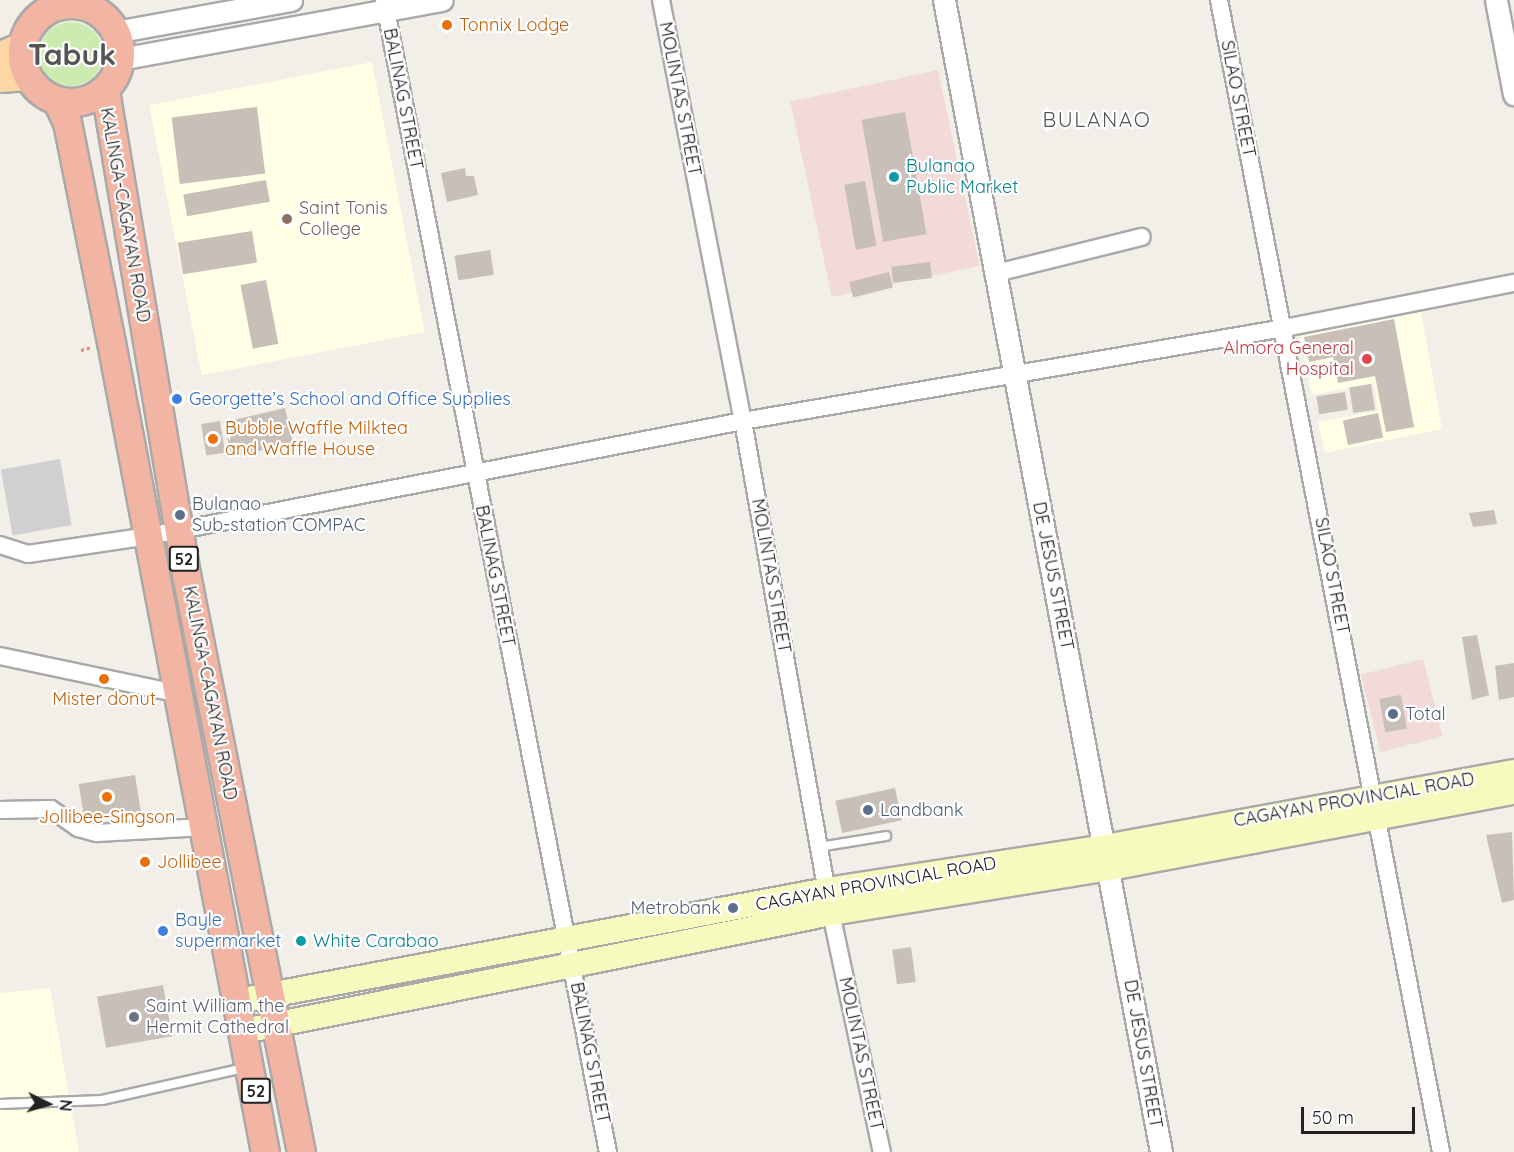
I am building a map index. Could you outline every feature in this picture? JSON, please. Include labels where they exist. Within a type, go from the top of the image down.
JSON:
[{"type":"highway","name":"52","points":[[57,101],[13,78],[11,51],[39,7],[77,2],[105,18],[115,32]]},
{"type":"highway","points":[[57,101],[82,101],[105,90],[120,59],[115,32]]},
{"type":"highway","name":"KALINGA-CAGAYAN ROAD","points":[[105,90],[179,528],[301,1152]]},
{"type":"highway","name":"KALINGA-CAGAYAN ROAD","points":[[57,101],[67,122],[149,536],[265,1152]]},
{"type":"main road","name":"CAGAYAN PROVINCIAL ROAD","points":[[238,1001],[392,972],[571,952],[829,901],[1108,857],[1377,805],[1514,772]]},
{"type":"main road","name":"CAGAYAN PROVINCIAL ROAD","points":[[1377,805],[1514,792]]},
{"type":"main road","name":"CAGAYAN PROVINCIAL ROAD","points":[[244,1031],[398,1002],[571,952]]},
{"type":"main road","points":[[392,972],[398,1002]]},
{"type":"street","points":[[115,32],[291,0]]},
{"type":"street","points":[[120,59],[385,5],[442,0]]},
{"type":"street","name":"MOLINTAS STREET","points":[[661,0],[743,421],[829,901],[882,1152]]},
{"type":"street","name":"DE JESUS STREET","points":[[944,0],[1108,857],[1161,1152]]},
{"type":"street","name":"SILAO STREET","points":[[1219,0],[1377,805],[1442,1152]]},
{"type":"street","points":[[1496,0],[1514,94]]},
{"type":"street","name":"BALINAG STREET","points":[[385,5],[475,473],[571,952],[608,1152]]},
{"type":"street","points":[[996,273],[1142,237]]},
{"type":"street","points":[[0,545],[28,554],[149,536],[179,528],[743,421],[1284,328],[1514,283]]},
{"type":"street","points":[[0,656],[180,694]]},
{"type":"street","points":[[0,810],[51,809],[78,828],[97,833],[205,827]]},
{"type":"lane","points":[[819,847],[886,836]]},
{"type":"lane","points":[[0,1104],[102,1100],[250,1066]]},
{"type":"shaded area","name":"Saint Tonis College","points":[[372,62],[424,332],[202,375],[149,105]]},
{"type":"shaded area","name":"Bulanao Public Market","points":[[938,70],[980,266],[832,297],[790,101]]},
{"type":"shaded area","name":"Almora General Hospital","points":[[1421,312],[1442,429],[1325,453],[1318,422],[1378,411],[1374,383],[1312,395],[1300,336]]},
{"type":"shaded area","points":[[60,459],[72,525],[13,535],[1,469]]},
{"type":"shaded area","points":[[1423,659],[1442,737],[1380,752],[1361,674]]},
{"type":"shaded area","points":[[50,988],[79,1152],[0,1152],[0,993]]},
{"type":"green space","points":[[65,22],[77,22],[94,31],[101,42],[103,54],[101,66],[94,77],[77,86],[65,86],[53,81],[44,72],[39,60],[39,48],[44,36],[53,27]]},
{"type":"building","points":[[257,107],[265,174],[180,184],[172,117]]},
{"type":"building","name":"Bulanao Public Market","points":[[905,112],[927,234],[883,242],[862,120]]},
{"type":"building","points":[[465,168],[466,176],[474,176],[478,195],[447,202],[441,173]]},
{"type":"building","points":[[266,180],[270,202],[187,216],[183,195]]},
{"type":"building","points":[[865,181],[876,246],[856,250],[844,185]]},
{"type":"building","points":[[252,231],[257,263],[183,274],[178,243]]},
{"type":"building","points":[[490,250],[494,275],[458,280],[454,256]]},
{"type":"building","points":[[930,262],[932,278],[893,283],[891,267]]},
{"type":"building","points":[[889,272],[893,288],[853,297],[849,282]]},
{"type":"building","points":[[266,280],[278,344],[253,349],[240,285]]},
{"type":"building","points":[[1394,319],[1414,427],[1386,432],[1375,376],[1338,383],[1333,357],[1309,362],[1304,337]]},
{"type":"building","points":[[1371,384],[1375,410],[1353,413],[1349,387]]},
{"type":"building","points":[[1345,392],[1348,410],[1319,414],[1316,397]]},
{"type":"building","points":[[285,408],[293,443],[232,457],[224,422]]},
{"type":"building","points":[[1378,413],[1383,437],[1348,445],[1343,420]]},
{"type":"building","name":"Bubble Waffle Milktea and Waffle House","points":[[220,421],[225,453],[206,456],[201,424]]},
{"type":"building","points":[[1494,510],[1497,524],[1473,527],[1469,513]]},
{"type":"building","points":[[1477,635],[1489,695],[1472,700],[1462,637]]},
{"type":"building","points":[[1514,663],[1514,697],[1499,700],[1495,666]]},
{"type":"building","name":"Total","points":[[1401,695],[1407,728],[1385,732],[1379,699]]},
{"type":"building","points":[[135,775],[141,812],[84,820],[79,784]]},
{"type":"building","name":"Landbank","points":[[895,788],[902,820],[842,833],[835,801]]},
{"type":"building","points":[[1512,832],[1514,900],[1502,903],[1486,835]]},
{"type":"building","points":[[911,947],[916,982],[897,984],[892,950]]},
{"type":"building","name":"Saint William the Hermit Cathedral","points":[[163,985],[172,1036],[106,1048],[97,997]]},
{"type":"place","name":"Tonnix Lodge","points":[[447,25]]},
{"type":"place","name":"Bulanao Public Market","points":[[894,177]]},
{"type":"place","name":"Saint Tonis College","points":[[287,219]]},
{"type":"place","name":"Almora General Hospital","points":[[1367,359]]},
{"type":"place","name":"Georgette’s School and Office Supplies","points":[[177,399]]},
{"type":"place","name":"Bubble Waffle Milktea and Waffle House","points":[[213,439]]},
{"type":"place","name":"Bulanao Sub-station COMPAC","points":[[180,515]]},
{"type":"place","name":"Mister donut","points":[[104,679]]},
{"type":"place","name":"Total","points":[[1393,714]]},
{"type":"place","name":"Jollibee-Singson","points":[[107,797]]},
{"type":"place","name":"Landbank","points":[[868,810]]},
{"type":"place","name":"Jollibee","points":[[145,862]]},
{"type":"place","name":"Metrobank","points":[[733,908]]},
{"type":"place","name":"Bayle supermarket","points":[[163,931]]},
{"type":"place","name":"White Carabao","points":[[301,941]]},
{"type":"place","name":"Saint William the Hermit Cathedral","points":[[134,1017]]},
{"type":"district","name":"Tabuk","points":[[72,54]]},
{"type":"district","name":"BULANAO","points":[[1097,119]]}]
